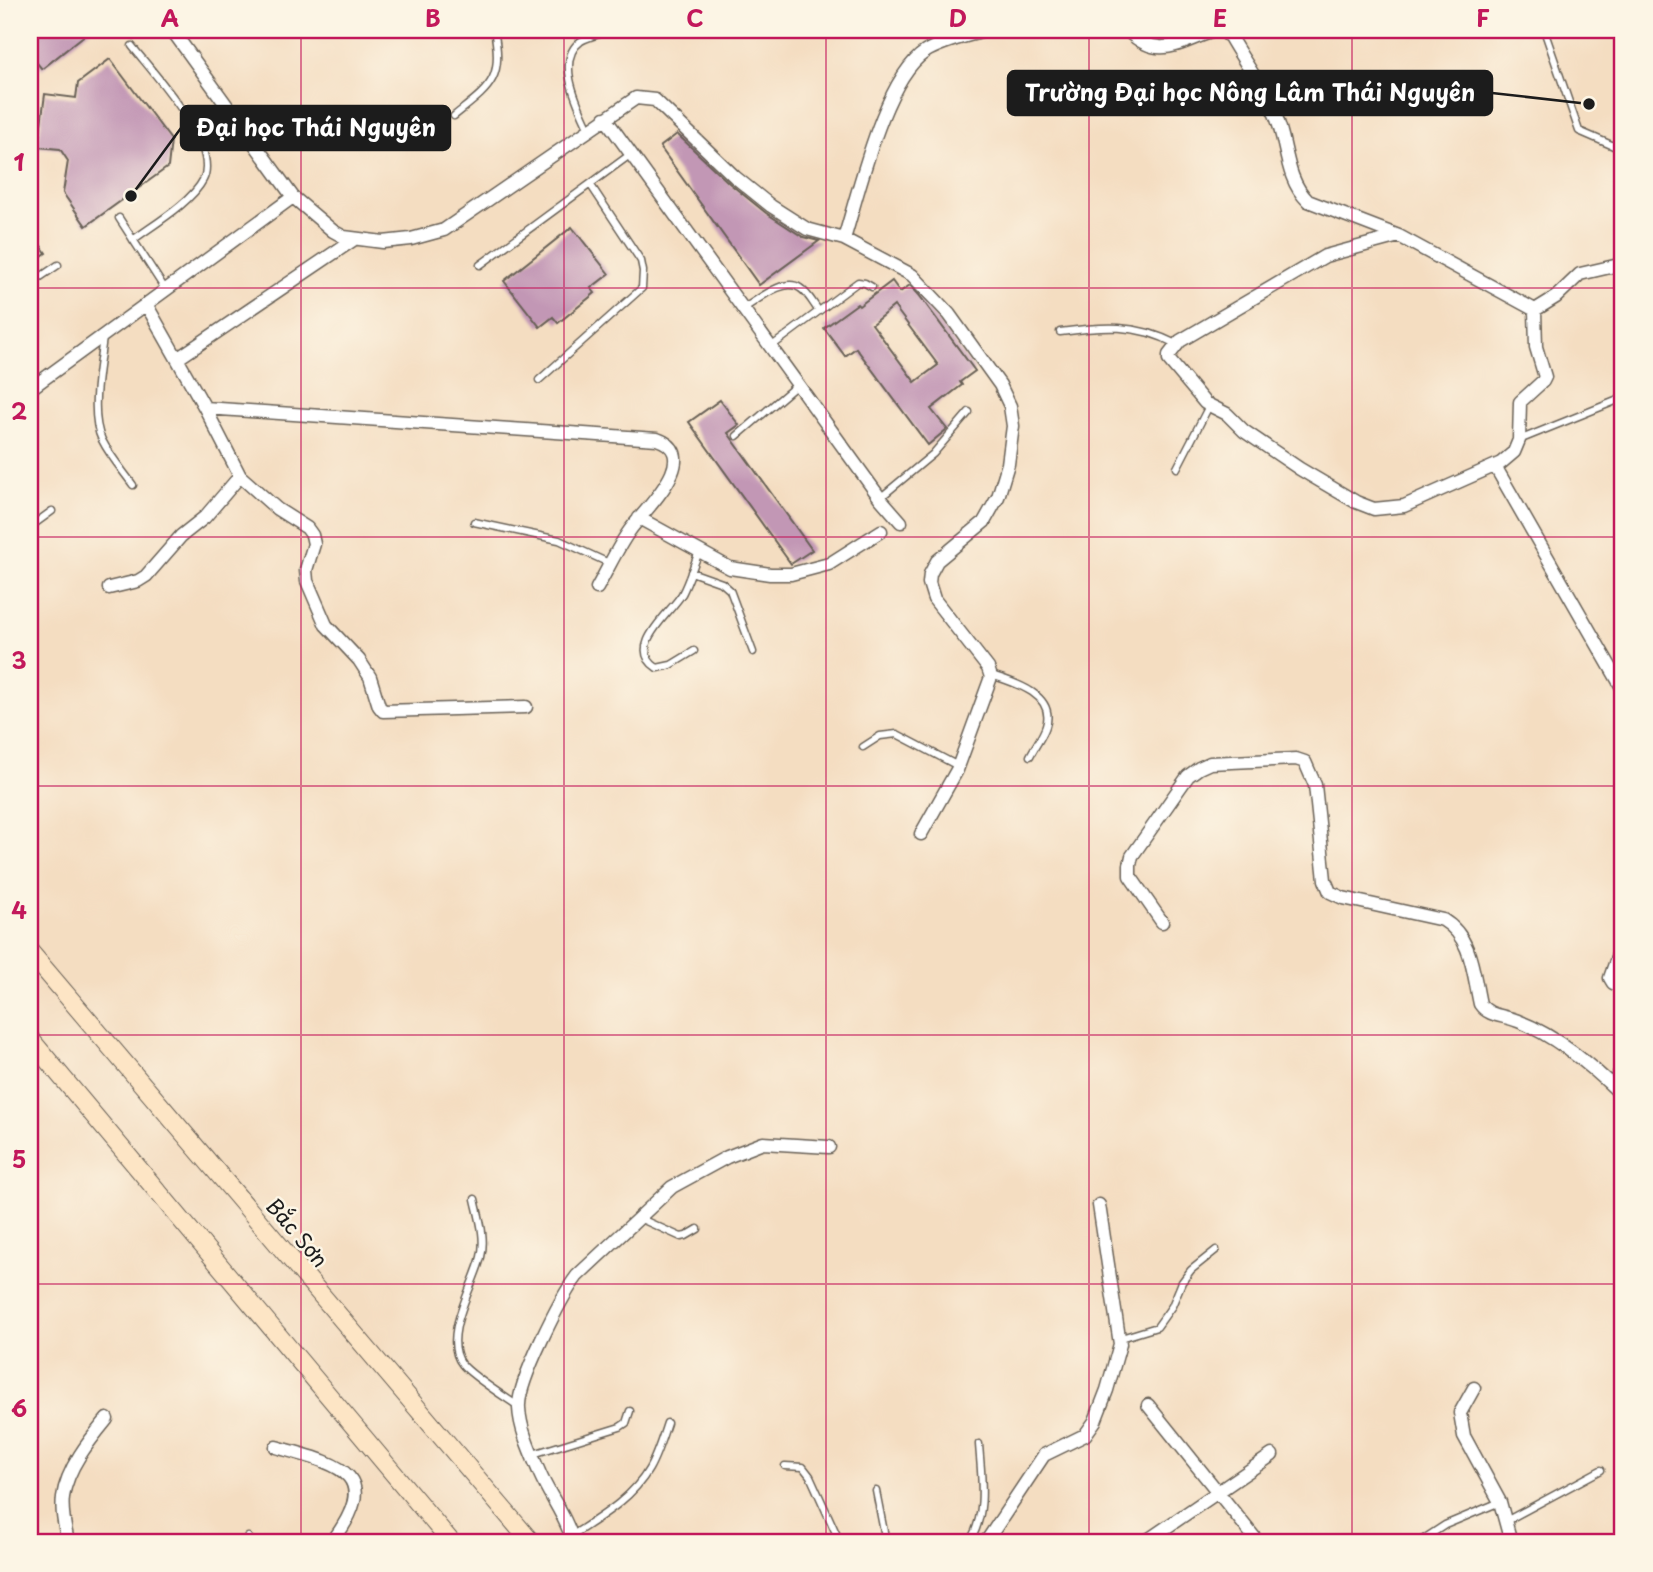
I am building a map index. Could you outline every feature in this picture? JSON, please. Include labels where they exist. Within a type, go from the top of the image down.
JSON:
[{"type":"main road","name":"Bắc Sơn","points":[[30,952],[531,1542]]},
{"type":"main road","points":[[30,1039],[452,1542]]},
{"type":"street","points":[[172,30],[293,197],[333,231],[353,240],[383,242],[411,239],[444,230],[636,98],[654,100],[771,206],[807,229],[844,239],[912,275],[925,286],[949,314],[1000,385],[1010,407],[1013,440],[998,497],[984,522],[937,561],[930,574],[929,583],[934,599],[991,674],[958,766],[921,834]]},
{"type":"street","points":[[844,239],[876,135],[896,90],[915,60],[927,50],[986,30]]},
{"type":"street","points":[[1127,30],[1141,43],[1163,49],[1216,30]]},
{"type":"street","points":[[1222,30],[1230,37],[1274,112],[1293,180],[1298,191],[1308,201],[1399,236],[1535,310]]},
{"type":"street","points":[[605,118],[880,498],[901,522]]},
{"type":"street","points":[[30,389],[293,197]]},
{"type":"street","points":[[1399,236],[1325,256],[1176,344],[1169,360],[1209,406],[1227,414],[1244,431],[1300,468],[1356,502],[1374,509],[1404,506],[1495,466],[1514,452],[1519,440],[1520,402],[1545,377],[1535,340],[1535,310]]},
{"type":"street","points":[[177,359],[353,240]]},
{"type":"street","points":[[1535,310],[1556,298],[1580,274],[1623,264]]},
{"type":"street","points":[[146,304],[240,476],[277,509],[307,528],[312,535],[314,544],[306,570],[307,581],[326,625],[359,660],[370,677],[383,711],[526,707]]},
{"type":"street","points":[[205,408],[657,439],[666,442],[673,450],[674,468],[660,494],[630,530],[597,588]]},
{"type":"street","points":[[1495,466],[1623,689]]},
{"type":"street","points":[[109,588],[138,581],[146,576],[181,536],[205,517],[240,476]]},
{"type":"street","points":[[639,519],[730,568],[791,574],[829,564],[881,531]]},
{"type":"street","points":[[1162,922],[1130,876],[1130,865],[1132,856],[1188,776],[1210,763],[1296,759],[1305,762],[1315,785],[1325,880],[1330,892],[1343,898],[1443,920],[1451,925],[1458,930],[1465,942],[1480,1004],[1484,1010],[1520,1021],[1556,1042],[1623,1096]]},
{"type":"street","points":[[1623,941],[1610,978],[1613,983],[1623,987]]},
{"type":"street","points":[[1613,1086],[1623,1066]]},
{"type":"street","points":[[572,1539],[541,1476],[519,1407],[521,1394],[543,1335],[568,1288],[577,1276],[673,1187],[754,1144],[829,1147]]},
{"type":"street","points":[[986,1542],[1044,1455],[1086,1435],[1091,1429],[1107,1390],[1121,1338],[1099,1205]]},
{"type":"street","points":[[1474,1388],[1460,1413],[1464,1436],[1500,1502],[1511,1542]]},
{"type":"street","points":[[1148,1405],[1258,1542]]},
{"type":"street","points":[[68,1542],[63,1497],[66,1486],[86,1445],[107,1419]]},
{"type":"street","points":[[276,1447],[330,1462],[346,1472],[351,1479],[355,1494],[352,1509],[332,1542]]},
{"type":"street","points":[[1145,1542],[1272,1455]]},
{"type":"lane","points":[[454,116],[484,91],[494,78],[498,59],[494,30]]},
{"type":"lane","points":[[589,129],[570,87],[569,65],[574,49],[582,41],[613,30]]},
{"type":"lane","points":[[1544,30],[1579,131],[1623,150]]},
{"type":"lane","points":[[132,46],[191,125],[206,163],[204,180],[190,197],[134,240]]},
{"type":"lane","points":[[480,265],[631,154]]},
{"type":"lane","points":[[539,380],[642,288],[641,261],[590,184]]},
{"type":"lane","points":[[119,218],[165,290]]},
{"type":"lane","points":[[30,284],[58,265]]},
{"type":"lane","points":[[772,346],[858,282],[865,282],[872,288]]},
{"type":"lane","points":[[744,308],[784,285],[792,284],[802,289],[818,310]]},
{"type":"lane","points":[[1060,332],[1097,327],[1120,328],[1145,331],[1176,344]]},
{"type":"lane","points":[[104,335],[98,387],[98,429],[102,441],[133,485]]},
{"type":"lane","points":[[737,436],[799,383]]},
{"type":"lane","points":[[1519,440],[1623,398]]},
{"type":"lane","points":[[1177,468],[1209,406]]},
{"type":"lane","points":[[880,498],[933,454],[969,412]]},
{"type":"lane","points":[[30,527],[52,511]]},
{"type":"lane","points":[[474,522],[559,540],[611,564]]},
{"type":"lane","points":[[694,651],[671,665],[657,668],[649,663],[646,656],[650,634],[678,601],[699,552]]},
{"type":"lane","points":[[691,572],[722,583],[730,590],[753,652]]},
{"type":"lane","points":[[991,674],[1026,688],[1039,698],[1047,710],[1046,728],[1030,755]]},
{"type":"lane","points":[[863,747],[880,736],[897,734],[958,766]]},
{"type":"lane","points":[[475,1199],[483,1233],[482,1255],[454,1335],[456,1352],[462,1365],[519,1407]]},
{"type":"lane","points":[[639,1218],[681,1237],[698,1229]]},
{"type":"lane","points":[[1121,1338],[1157,1327],[1166,1316],[1186,1276],[1216,1250]]},
{"type":"lane","points":[[533,1454],[620,1427],[626,1423],[630,1410]]},
{"type":"lane","points":[[572,1539],[614,1508],[638,1486],[650,1468],[667,1423]]},
{"type":"lane","points":[[969,1542],[979,1522],[981,1503],[979,1444]]},
{"type":"lane","points":[[785,1466],[803,1467],[810,1476],[840,1542]]},
{"type":"lane","points":[[1506,1521],[1601,1471]]},
{"type":"lane","points":[[876,1491],[887,1542]]},
{"type":"lane","points":[[1419,1542],[1445,1525],[1500,1502]]},
{"type":"building","points":[[30,30],[91,30],[42,69],[30,55]]},
{"type":"building","points":[[110,59],[171,140],[168,167],[86,226],[63,193],[68,161],[60,149],[38,147],[45,94],[76,98],[78,83]]},
{"type":"building","points":[[677,134],[729,183],[766,213],[803,237],[819,241],[759,285],[660,147]]},
{"type":"building","points":[[572,227],[609,274],[591,288],[595,293],[558,323],[553,317],[540,327],[504,281]]},
{"type":"building","points":[[30,230],[46,253],[30,264]]},
{"type":"building","points":[[892,281],[900,292],[910,285],[975,371],[931,409],[947,429],[928,445],[856,348],[845,356],[824,328],[857,304],[859,306]],"holes":[[[894,306],[938,365],[915,382],[872,324]]]},
{"type":"building","points":[[720,400],[739,425],[728,433],[812,550],[791,564],[689,422]]},
{"type":"place","name":"Trường Đại học Nông Lâm Thái Nguyên","points":[[1589,104]]},
{"type":"place","name":"Đại học Thái Nguyên","points":[[131,196]]}]
